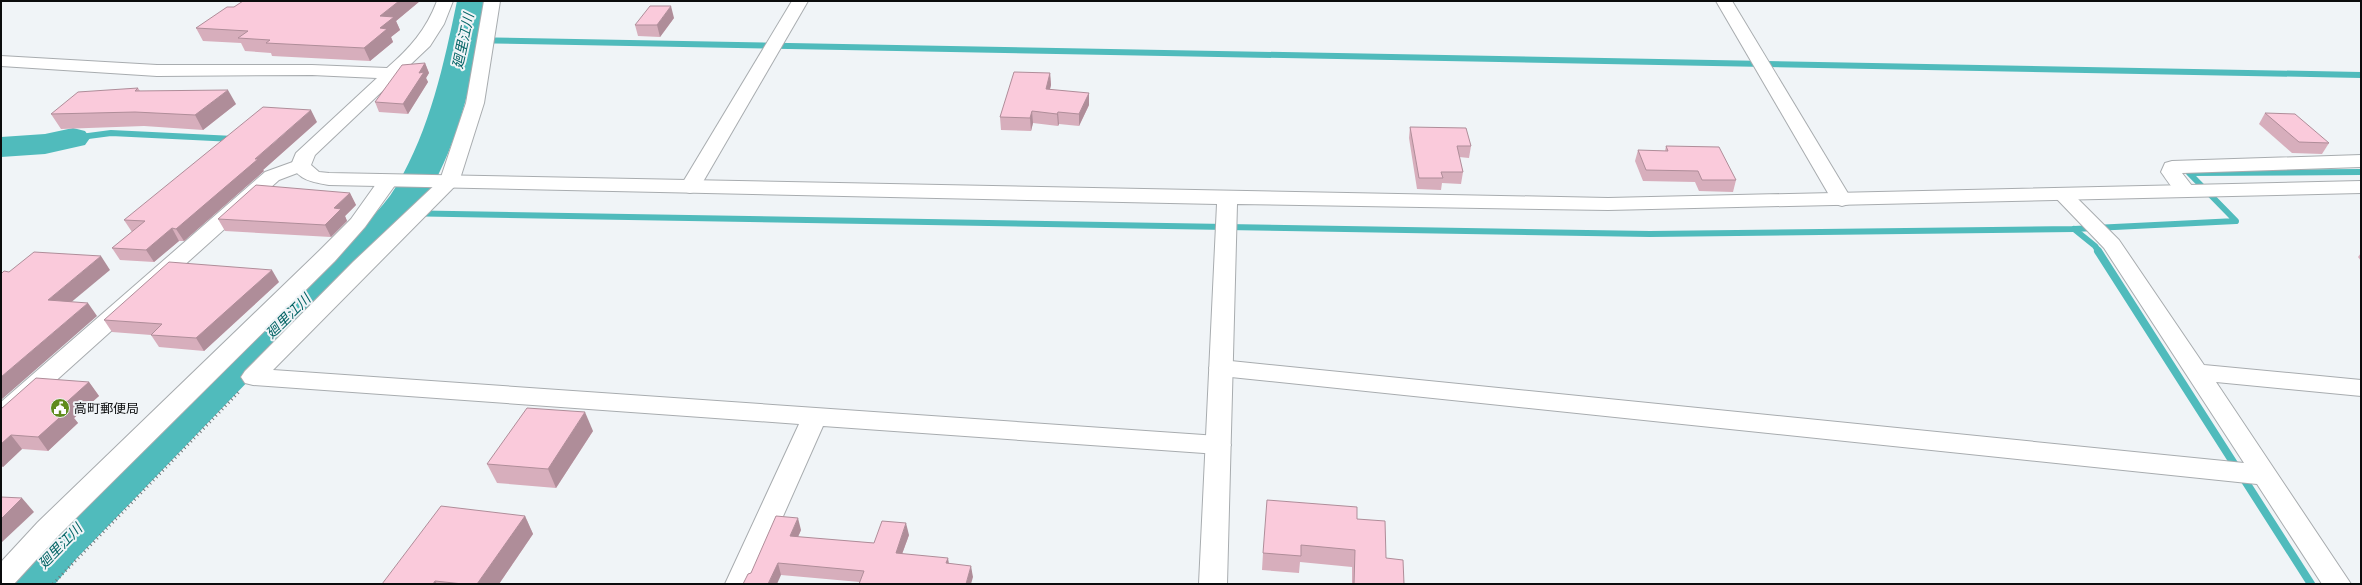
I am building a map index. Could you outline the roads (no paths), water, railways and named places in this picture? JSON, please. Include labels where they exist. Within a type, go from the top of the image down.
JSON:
[{"type":"street","points":[[445,1],[439,18],[423,45],[306,153],[301,164],[303,171],[311,176],[330,179],[388,181],[1608,204],[1842,200],[2361,187]]},
{"type":"street","points":[[492,1],[475,103],[448,182],[418,214],[361,267],[253,377],[1218,445]]},
{"type":"street","points":[[690,187],[776,45],[800,1]]},
{"type":"street","points":[[1724,1],[1842,200]]},
{"type":"street","points":[[1,60],[86,68],[179,71],[361,70],[391,74]]},
{"type":"street","points":[[2199,190],[2171,172],[2172,167],[2361,161]]},
{"type":"street","points":[[1,416],[272,176],[301,164]]},
{"type":"street","points":[[1,580],[48,529],[327,256],[358,223],[388,181]]},
{"type":"street","points":[[2062,194],[2112,244],[2197,372],[2248,473],[2337,584]]},
{"type":"street","points":[[1213,584],[1227,198]]},
{"type":"street","points":[[1221,368],[2248,473]]},
{"type":"street","points":[[2197,372],[2361,388]]},
{"type":"street","points":[[739,584],[815,417]]},
{"type":"waterway","name":"廻里江川","points":[[24,584],[60,544],[326,278],[368,240],[394,214],[405,200],[415,185],[426,163],[444,118],[457,72],[472,1]]},
{"type":"waterway","points":[[464,40],[2361,75]]},
{"type":"waterway","points":[[73,138],[111,133],[234,139]]},
{"type":"waterway","points":[[1,147],[45,144],[73,138]]},
{"type":"waterway","points":[[2074,229],[2236,221],[2189,173],[2361,172]]},
{"type":"waterway","points":[[395,213],[1650,234],[2074,229]]},
{"type":"waterway","points":[[2074,229],[2095,246],[2099,252]]},
{"type":"waterway","points":[[2098,251],[2311,584]]},
{"type":"place","name":"高町郵便局","points":[[60,408]]}]
